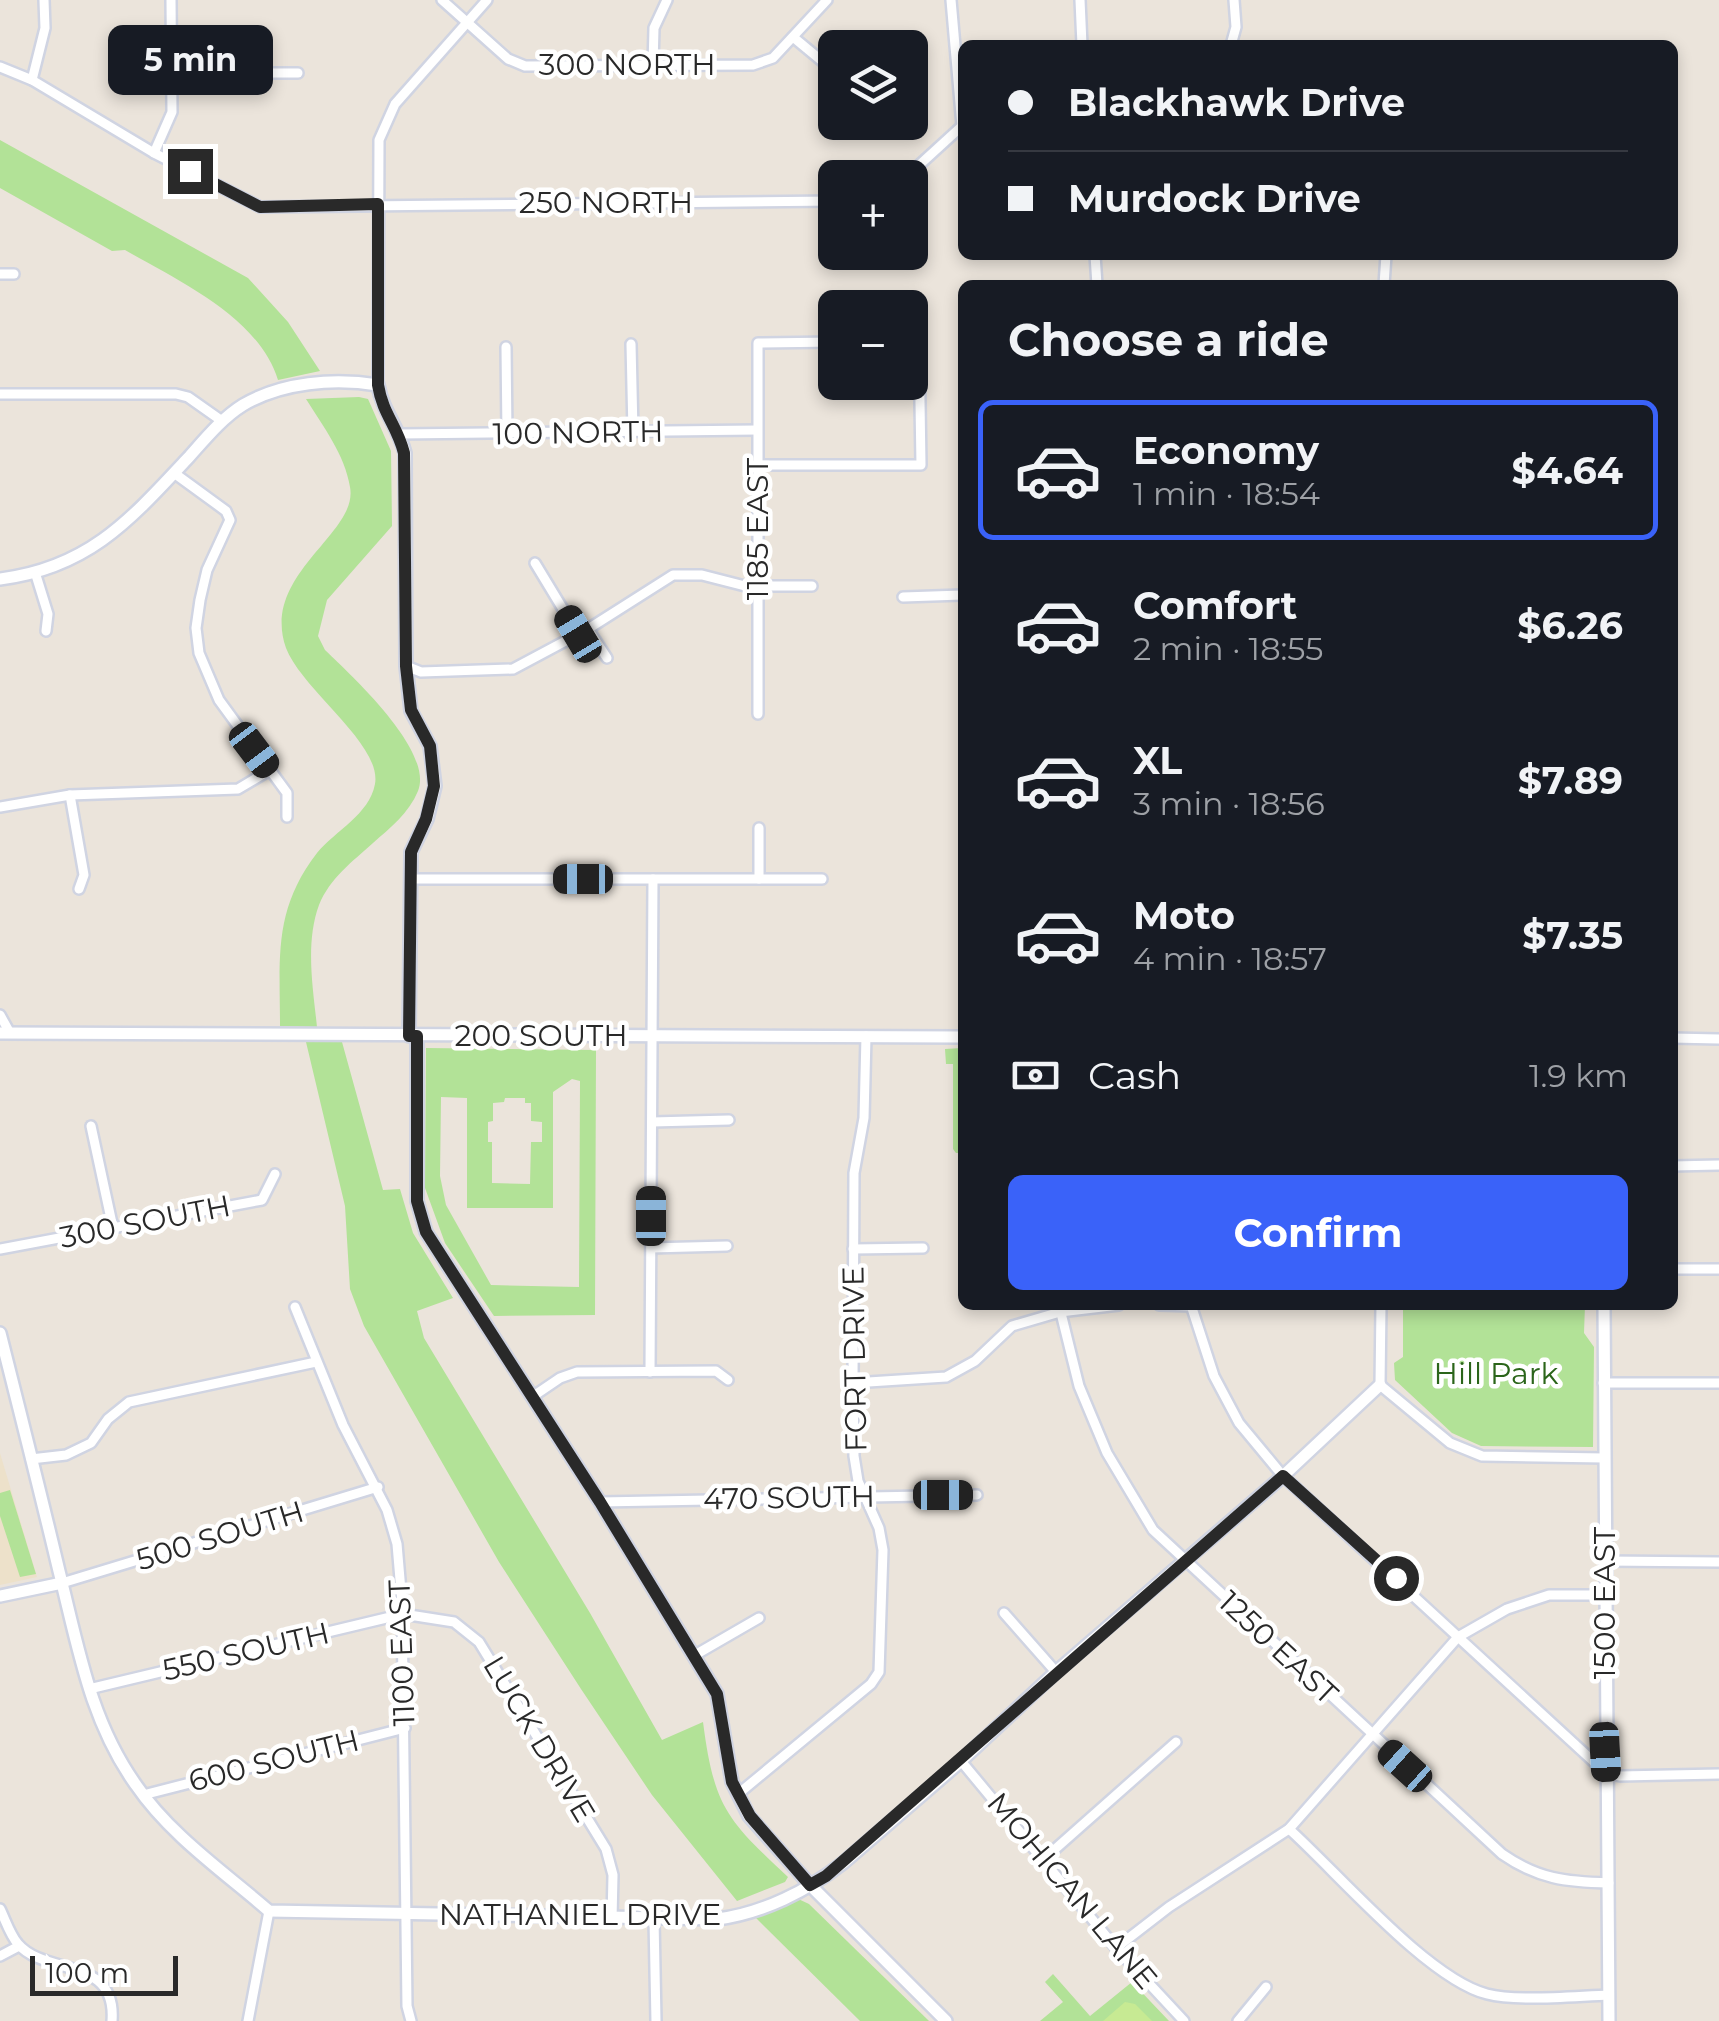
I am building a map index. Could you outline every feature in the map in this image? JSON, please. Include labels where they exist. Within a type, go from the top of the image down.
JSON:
[{"type":"street","points":[[32,80],[45,28],[44,0]]},
{"type":"street","points":[[154,154],[172,112],[170,0]]},
{"type":"street","name":"300 NORTH","points":[[442,0],[508,59],[525,66],[754,66],[773,58],[827,0]]},
{"type":"street","points":[[487,0],[394,104],[379,140],[378,385],[382,410],[400,434],[407,469],[406,666],[411,710],[430,746],[434,786],[426,819],[411,852],[417,1201],[426,1232],[600,1502],[717,1694],[732,1782],[764,1836],[946,2021]]},
{"type":"street","points":[[654,65],[654,28],[667,0]]},
{"type":"street","points":[[950,0],[958,84]]},
{"type":"street","points":[[1080,0],[1082,40]]},
{"type":"street","points":[[1232,40],[1236,26],[1234,0]]},
{"type":"street","points":[[794,38],[818,58]]},
{"type":"street","name":"250 NORTH","points":[[0,66],[32,80],[154,154],[260,207],[818,202]]},
{"type":"street","points":[[172,73],[298,73]]},
{"type":"street","points":[[925,160],[958,130]]},
{"type":"street","points":[[0,274],[14,274]]},
{"type":"street","name":"1185 EAST","points":[[758,714],[758,343],[818,342]]},
{"type":"street","points":[[632,344],[633,432]]},
{"type":"street","points":[[506,346],[507,434]]},
{"type":"street","points":[[0,578],[36,572],[70,560],[108,537],[141,510],[222,421],[255,399],[282,389],[318,383],[378,385]]},
{"type":"street","points":[[0,394],[176,394],[188,397],[222,421]]},
{"type":"street","points":[[758,465],[921,465],[917,400]]},
{"type":"street","name":"100 NORTH","points":[[400,434],[757,430]]},
{"type":"street","points":[[174,473],[226,511],[230,520],[207,570],[200,600],[196,628],[200,653],[205,674],[219,700],[287,793],[287,817]]},
{"type":"street","points":[[535,564],[606,658]]},
{"type":"street","points":[[36,572],[48,614],[46,631]]},
{"type":"street","points":[[406,666],[421,672],[514,669],[673,576],[702,575],[727,583],[758,586],[812,586]]},
{"type":"street","points":[[904,597],[958,595]]},
{"type":"street","points":[[0,807],[70,795],[238,789],[270,770]]},
{"type":"street","points":[[70,795],[84,875],[78,889]]},
{"type":"street","points":[[760,828],[760,879]]},
{"type":"street","points":[[410,879],[822,879]]},
{"type":"street","points":[[650,1372],[653,879]]},
{"type":"street","points":[[0,1015],[5,1033]]},
{"type":"street","name":"200 SOUTH","points":[[5,1033],[958,1037]]},
{"type":"street","name":"FORT DRIVE","points":[[738,1794],[871,1684],[878,1672],[883,1550],[879,1528],[858,1481],[854,1456],[854,1173],[864,1118],[866,1036]]},
{"type":"street","points":[[1678,1038],[1719,1039]]},
{"type":"street","points":[[652,1122],[729,1120]]},
{"type":"street","points":[[91,1126],[113,1228]]},
{"type":"street","points":[[1678,1166],[1719,1165]]},
{"type":"street","name":"300 SOUTH","points":[[0,1249],[262,1200],[275,1174]]},
{"type":"street","points":[[651,1248],[727,1246]]},
{"type":"street","points":[[853,1249],[923,1248]]},
{"type":"street","points":[[1678,1268],[1719,1268]]},
{"type":"street","name":"1100 EAST","points":[[295,1306],[342,1424],[378,1487],[397,1544],[405,1728],[407,2006],[411,2021]]},
{"type":"street","points":[[853,1383],[946,1377],[975,1361],[1012,1326],[1054,1310]]},
{"type":"street","name":"1250 EAST","points":[[1060,1310],[1079,1386],[1107,1452],[1154,1530],[1183,1561],[1517,1865],[1556,1881],[1609,1883]]},
{"type":"street","points":[[1192,1310],[1222,1392],[1239,1422],[1283,1476],[1606,1773],[1719,1774]]},
{"type":"street","points":[[1380,1310],[1380,1385],[1450,1443],[1482,1456],[1604,1458]]},
{"type":"street","name":"1500 EAST","points":[[1604,1310],[1609,2021]]},
{"type":"street","points":[[0,1333],[72,1636],[88,1689],[117,1756],[160,1816],[269,1911],[248,2021]]},
{"type":"street","points":[[31,1459],[66,1455],[91,1444],[108,1419],[130,1402],[316,1362]]},
{"type":"street","points":[[532,1397],[560,1378],[577,1372],[716,1371],[728,1380]]},
{"type":"street","points":[[1603,1384],[1719,1382]]},
{"type":"street","name":"NATHANIEL DRIVE","points":[[269,1911],[612,1919],[718,1919],[751,1914],[810,1885],[843,1863],[1283,1476],[1380,1385]]},
{"type":"street","name":"500 SOUTH","points":[[62,1583],[378,1487]]},
{"type":"street","name":"470 SOUTH","points":[[600,1502],[978,1495]]},
{"type":"street","points":[[1605,1561],[1719,1562]]},
{"type":"street","points":[[0,1596],[62,1583]]},
{"type":"street","points":[[1116,1948],[1289,1828],[1458,1636],[1507,1609],[1549,1595],[1604,1595]]},
{"type":"street","name":"550 SOUTH","points":[[88,1689],[402,1614]]},
{"type":"street","name":"LUCK DRIVE","points":[[402,1614],[454,1622],[479,1642],[606,1849],[613,1875],[612,1919]]},
{"type":"street","points":[[1004,1614],[1056,1672]]},
{"type":"street","points":[[695,1656],[759,1618]]},
{"type":"street","name":"600 SOUTH","points":[[143,1795],[405,1728]]},
{"type":"street","points":[[1044,1858],[1176,1742]]},
{"type":"street","name":"MOHICAN LANE","points":[[960,1761],[1116,1948],[1184,2021]]},
{"type":"street","points":[[1289,1828],[1407,1942],[1460,1986],[1492,1995],[1609,1995]]},
{"type":"street","points":[[0,1909],[19,1946],[85,1972],[106,1989],[113,2009],[112,2021]]},
{"type":"street","points":[[654,1919],[656,2021]]},
{"type":"street","points":[[0,1956],[19,1946]]},
{"type":"street","points":[[1238,2021],[1266,1987]]},
{"type":"shaded area","points":[[0,1453],[37,1577],[0,1585]]},
{"type":"green space","points":[[0,140],[248,278],[288,322],[320,371],[278,380],[253,337],[214,303],[125,250],[112,251],[0,188]]},
{"type":"green space","points":[[306,399],[368,399],[391,451],[392,526],[327,600],[318,636],[325,650],[371,695],[403,736],[420,775],[418,791],[398,820],[335,879],[319,905],[311,950],[317,1027],[280,1026],[282,935],[293,895],[317,853],[366,805],[375,784],[374,768],[354,734],[295,664],[286,648],[282,622],[286,598],[297,577],[340,522],[349,504],[350,487],[343,464]]},
{"type":"green space","points":[[306,1042],[342,1042],[383,1190],[400,1189],[413,1233],[453,1298],[417,1311],[424,1338],[662,1740],[703,1722],[712,1774],[727,1810],[751,1841],[788,1877],[785,1882],[737,1901],[652,1795],[499,1562],[364,1326],[350,1289],[345,1206]]},
{"type":"green space","points":[[426,1048],[596,1050],[595,1315],[494,1316],[445,1243],[425,1188]],"holes":[[[572,1079],[580,1081],[579,1287],[491,1285],[446,1205],[440,1176],[441,1097],[467,1098],[467,1208],[553,1208],[553,1092]],[[505,1098],[525,1098],[525,1103],[531,1103],[531,1121],[542,1122],[542,1142],[531,1142],[530,1184],[492,1183],[488,1122],[493,1121],[493,1103],[504,1102]]]},
{"type":"green space","points":[[958,1048],[958,1153],[953,1149],[953,1064],[946,1064],[945,1049]]},
{"type":"green space","name":"Hill Park","points":[[1403,1310],[1585,1310],[1584,1333],[1594,1347],[1593,1447],[1481,1446],[1452,1433],[1395,1380],[1394,1363],[1403,1357]]},
{"type":"green space","points":[[10,1490],[36,1574],[20,1577],[0,1516],[0,1493]]},
{"type":"green space","points":[[794,1897],[809,1904],[929,2021],[860,2021],[755,1917]]},
{"type":"green space","points":[[1053,1974],[1090,2016],[1132,1982],[1169,2021],[1040,2021],[1063,2002],[1045,1982]]},
{"type":"green space","points":[[1125,2002],[1135,2004],[1152,2021],[1103,2021]]},
{"type":"route","points":[[190,171],[260,207],[378,204],[378,385],[382,410],[400,434],[407,469],[406,666],[411,710],[430,746],[434,786],[426,819],[411,852],[408,913],[409,1036],[417,1036],[417,1201],[426,1232],[600,1502],[717,1694],[732,1782],[764,1836],[810,1885],[826,1876],[1283,1476],[1396,1578]]}]
